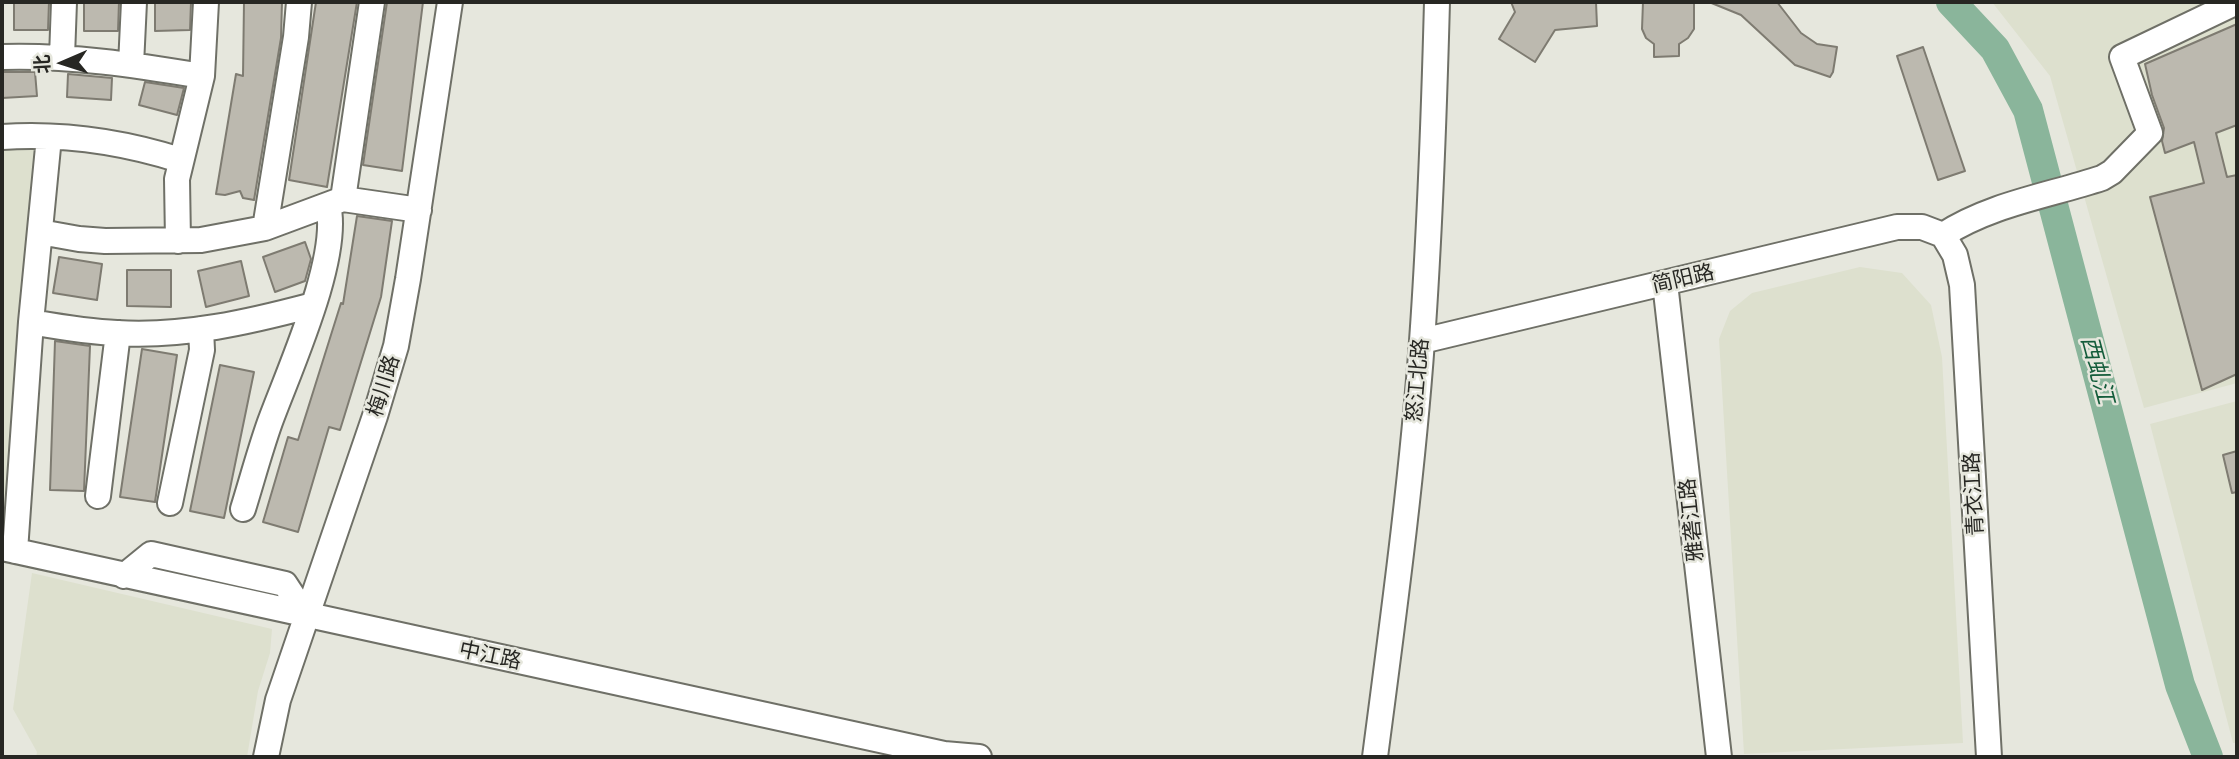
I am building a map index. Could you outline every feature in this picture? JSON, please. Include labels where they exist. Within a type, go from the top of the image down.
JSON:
[{"type":"street","points":[[62,57],[64,2]]},
{"type":"street","points":[[131,65],[134,2]]},
{"type":"street","points":[[177,241],[180,160],[202,76],[206,2]]},
{"type":"street","points":[[265,228],[296,37],[299,2]]},
{"type":"street","points":[[243,509],[313,305],[330,242],[331,223],[372,2]]},
{"type":"street","name":"梅川路","points":[[266,757],[278,700],[376,416],[396,346],[450,2]]},
{"type":"street","name":"怒江北路","points":[[1375,757],[1402,551],[1422,341],[1437,2]]},
{"type":"street","points":[[1943,235],[1968,219],[2072,188],[2112,172],[2150,133],[2122,57],[2237,2]]},
{"type":"street","points":[[2,57],[62,57],[202,76]]},
{"type":"street","points":[[2,137],[49,137],[111,142],[148,149],[180,160]]},
{"type":"street","points":[[8,550],[49,137]]},
{"type":"street","points":[[40,232],[79,239],[177,241],[226,237],[265,228],[335,202],[419,210]]},
{"type":"street","name":"简阳路","points":[[1422,341],[1897,227],[1922,227],[1943,235]]},
{"type":"street","name":"青衣江路","points":[[1943,235],[1955,256],[1962,285],[1989,757]]},
{"type":"street","name":"雅砻江路","points":[[1665,283],[1719,757]]},
{"type":"street","points":[[32,322],[118,333],[150,334],[254,320],[313,305]]},
{"type":"street","points":[[170,503],[202,350],[201,329]]},
{"type":"street","points":[[99,496],[118,333]]},
{"type":"street","name":"中江路","points":[[8,550],[944,754],[979,757]]},
{"type":"shaded area","points":[[1992,2],[2237,2],[2237,383],[2144,408],[2050,76]]},
{"type":"shaded area","points":[[28,140],[39,156],[9,517],[2,516],[2,143]]},
{"type":"shaded area","points":[[1860,267],[1902,273],[1931,305],[1942,357],[1963,743],[1744,754],[1719,339],[1730,311],[1752,293]]},
{"type":"shaded area","points":[[2237,401],[2237,743],[2233,743],[2150,424]]},
{"type":"shaded area","points":[[32,573],[272,629],[270,653],[258,691],[247,757],[36,757],[37,752],[13,709]]},
{"type":"building","points":[[14,2],[49,2],[48,30],[14,30]]},
{"type":"building","points":[[84,2],[119,2],[118,31],[84,31]]},
{"type":"building","points":[[155,2],[191,2],[190,30],[155,31]]},
{"type":"building","points":[[244,2],[282,2],[281,38],[254,200],[243,198],[240,191],[225,195],[216,194],[236,74],[243,76]]},
{"type":"building","points":[[316,2],[357,2],[327,187],[289,180]]},
{"type":"building","points":[[387,2],[423,2],[402,171],[363,165]]},
{"type":"building","points":[[1511,2],[1596,2],[1597,26],[1555,30],[1535,62],[1499,39],[1515,12]]},
{"type":"building","points":[[1643,2],[1694,2],[1694,29],[1688,38],[1679,44],[1679,56],[1654,57],[1654,44],[1646,38],[1642,29]]},
{"type":"building","points":[[1709,2],[1777,2],[1801,33],[1817,44],[1837,47],[1833,72],[1830,77],[1795,65],[1741,15]]},
{"type":"building","points":[[2237,24],[2237,125],[2216,133],[2227,177],[2237,175],[2237,374],[2202,390],[2150,197],[2204,183],[2194,142],[2165,153],[2162,141],[2164,128],[2152,95],[2145,64]]},
{"type":"building","points":[[1923,47],[1965,171],[1938,180],[1897,56]]},
{"type":"building","points":[[2,72],[35,72],[37,96],[2,98]]},
{"type":"building","points":[[68,74],[112,78],[111,100],[67,97]]},
{"type":"building","points":[[145,82],[184,88],[177,115],[139,105]]},
{"type":"building","points":[[357,216],[392,221],[381,297],[340,430],[329,427],[298,532],[263,522],[288,437],[298,440],[341,303],[343,304]]},
{"type":"building","points":[[305,242],[311,259],[305,281],[275,292],[263,257]]},
{"type":"building","points":[[59,257],[102,264],[97,300],[53,293]]},
{"type":"building","points":[[241,261],[249,296],[206,307],[198,271]]},
{"type":"building","points":[[127,270],[171,270],[171,307],[127,306]]},
{"type":"building","points":[[55,341],[90,346],[84,491],[50,490]]},
{"type":"building","points":[[142,349],[177,355],[155,502],[120,497]]},
{"type":"building","points":[[220,365],[254,372],[224,518],[190,511]]},
{"type":"building","points":[[2237,451],[2237,492],[2232,493],[2223,455]]},
{"type":"waterway","name":"西虬江","points":[[1951,2],[1995,49],[2028,110],[2180,685],[2208,757]]}]
